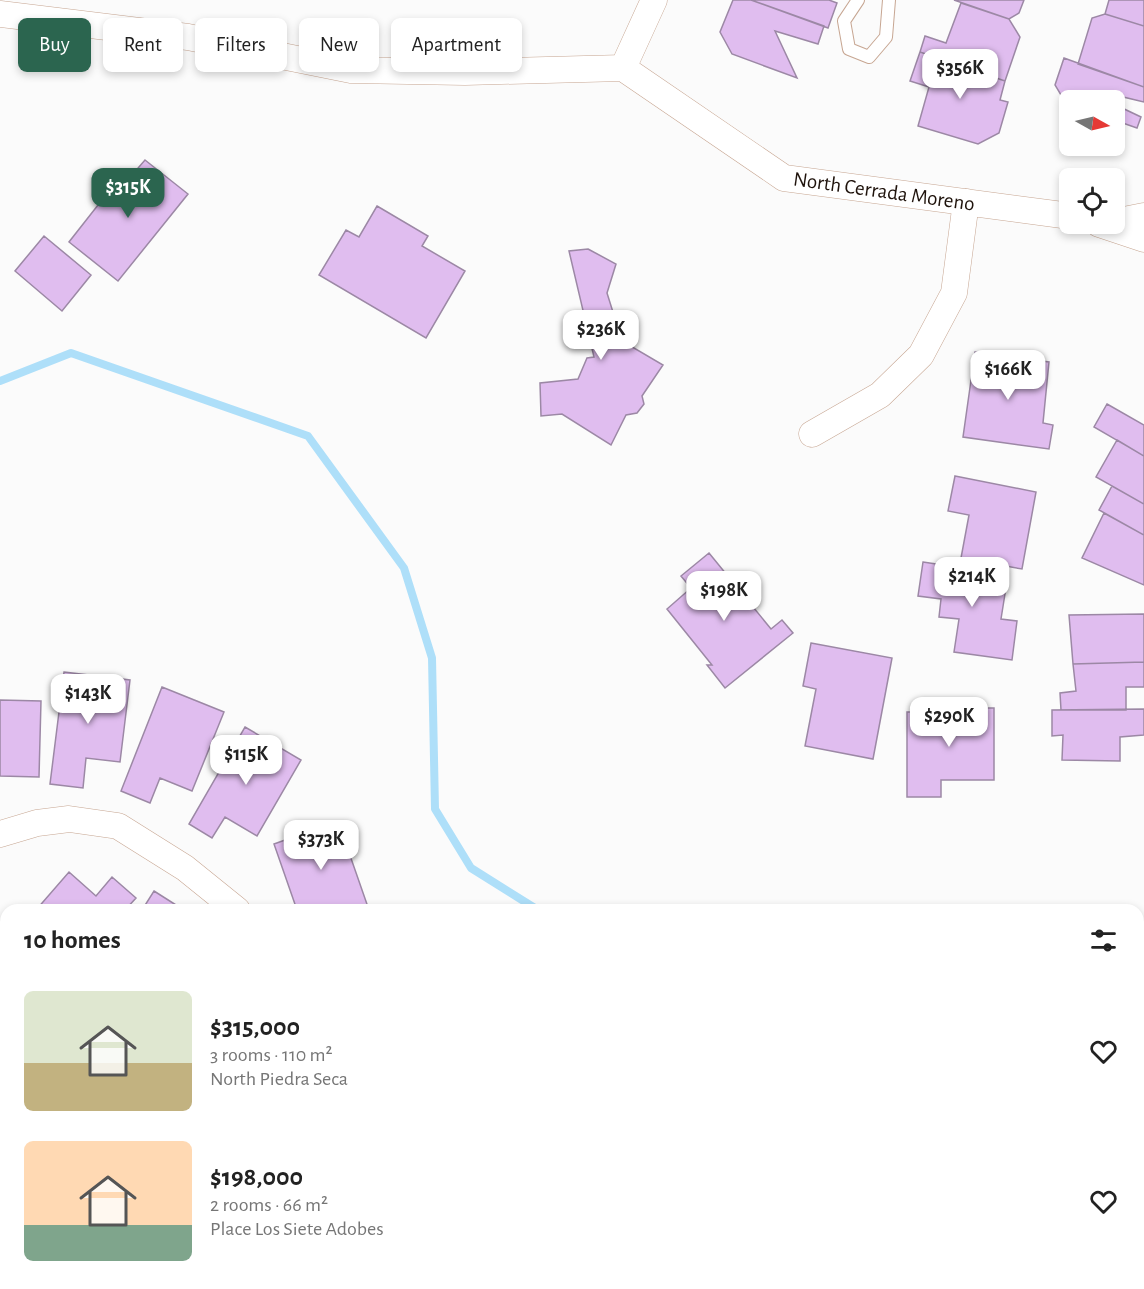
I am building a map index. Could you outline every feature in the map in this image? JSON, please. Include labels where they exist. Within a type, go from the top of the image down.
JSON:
[{"type":"street","points":[[0,14],[188,37],[351,70],[465,72],[623,68],[654,0]]},
{"type":"street","name":"North Cerrada Moreno","points":[[623,68],[784,178],[1059,215]]},
{"type":"street","points":[[812,434],[880,395],[921,355],[954,293],[966,202]]},
{"type":"street","points":[[1125,219],[1144,216]]},
{"type":"street","points":[[1125,231],[1144,239]]},
{"type":"street","points":[[0,834],[37,823],[69,819],[118,826],[185,868],[230,904]]},
{"type":"lane","points":[[858,0],[843,21],[849,49],[869,57],[886,37],[889,0]]},
{"type":"building","points":[[733,0],[751,0],[824,26],[818,44],[775,31],[797,78],[732,54],[720,32]]},
{"type":"building","points":[[751,0],[829,0],[837,3],[828,28]]},
{"type":"building","points":[[954,0],[1024,0],[1019,13],[1009,19]]},
{"type":"building","points":[[1109,0],[1144,0],[1144,26],[1105,14]]},
{"type":"building","points":[[961,3],[1009,19],[1020,37],[1005,81],[920,52],[925,36],[946,43]]},
{"type":"building","points":[[1105,14],[1144,26],[1144,87],[1078,64],[1092,18]]},
{"type":"building","points":[[920,52],[1005,81],[1000,100],[1008,102],[999,133],[978,144],[918,126],[929,87],[910,81]]},
{"type":"building","points":[[1064,58],[1144,87],[1144,102],[1125,97],[1125,90],[1059,92],[1055,85]]},
{"type":"building","points":[[1125,109],[1141,117],[1137,128],[1125,124]]},
{"type":"building","points":[[145,160],[188,194],[118,281],[69,242],[120,177],[126,182]]},
{"type":"building","points":[[377,206],[428,236],[422,246],[465,271],[426,338],[319,275],[346,230],[359,237]]},
{"type":"building","points":[[44,236],[91,275],[62,311],[15,271]]},
{"type":"building","points":[[588,249],[616,264],[607,293],[622,341],[663,365],[642,396],[644,404],[637,413],[626,415],[611,445],[562,414],[541,416],[540,383],[578,379],[587,358],[594,357],[569,251]]},
{"type":"building","points":[[975,352],[1049,362],[1043,423],[1053,425],[1049,449],[963,437]]},
{"type":"building","points":[[1107,404],[1144,425],[1144,456],[1094,427]]},
{"type":"building","points":[[1117,440],[1144,456],[1144,504],[1096,477]]},
{"type":"building","points":[[955,476],[1036,492],[1022,569],[961,558],[969,515],[948,511]]},
{"type":"building","points":[[1112,486],[1144,504],[1144,535],[1099,510]]},
{"type":"building","points":[[1104,513],[1144,535],[1144,585],[1082,558]]},
{"type":"building","points":[[709,553],[771,629],[782,620],[793,633],[725,688],[707,665],[712,665],[667,609],[691,588],[681,576]]},
{"type":"building","points":[[923,562],[1008,575],[1001,619],[1017,621],[1012,660],[954,652],[959,619],[939,617],[941,599],[918,596]]},
{"type":"building","points":[[1144,614],[1144,662],[1073,664],[1069,615]]},
{"type":"building","points":[[811,643],[892,658],[873,759],[805,746],[816,689],[803,686]]},
{"type":"building","points":[[1144,662],[1144,687],[1126,687],[1126,710],[1061,710],[1060,693],[1076,691],[1073,664]]},
{"type":"building","points":[[64,672],[130,680],[120,762],[86,758],[83,788],[50,784]]},
{"type":"building","points":[[162,687],[224,712],[192,791],[160,778],[150,803],[121,791]]},
{"type":"building","points":[[0,700],[41,701],[39,777],[0,776]]},
{"type":"building","points":[[937,708],[994,708],[994,780],[941,780],[941,797],[907,797],[907,712],[939,712]]},
{"type":"building","points":[[1144,709],[1144,735],[1120,737],[1120,761],[1062,760],[1063,735],[1052,736],[1052,710]]},
{"type":"building","points":[[245,727],[301,760],[257,836],[225,817],[212,838],[189,824]]},
{"type":"building","points":[[338,821],[367,904],[295,904],[274,844]]},
{"type":"building","points":[[69,872],[96,896],[112,877],[136,898],[130,904],[41,904]]},
{"type":"building","points":[[154,891],[175,904],[146,904]]},
{"type":"waterway","points":[[0,381],[71,353],[308,436],[404,568],[432,658],[435,809],[471,868],[528,904]]}]
